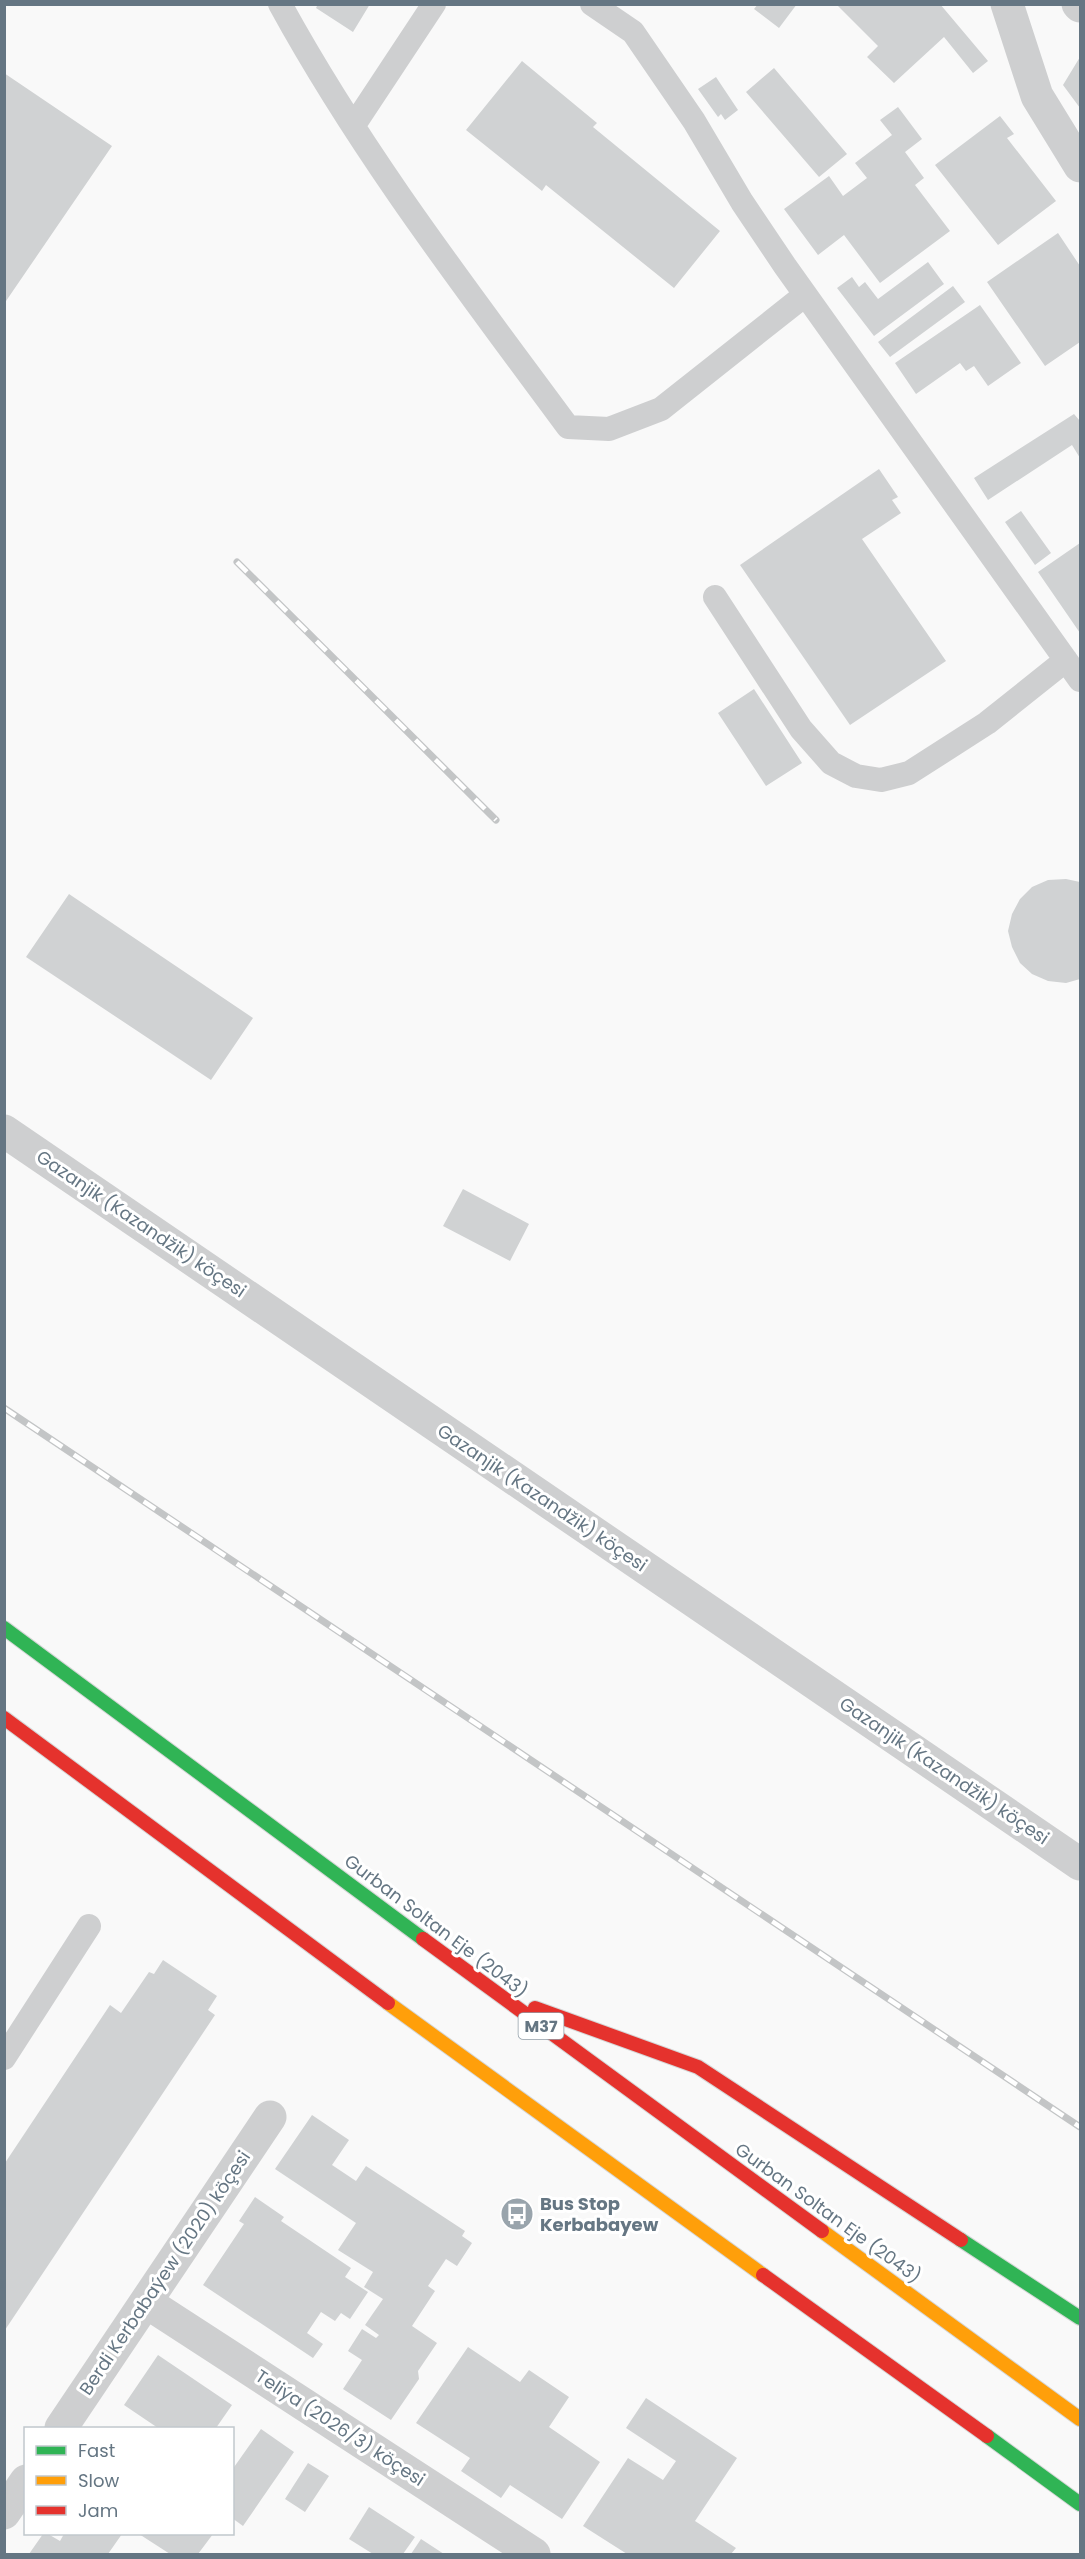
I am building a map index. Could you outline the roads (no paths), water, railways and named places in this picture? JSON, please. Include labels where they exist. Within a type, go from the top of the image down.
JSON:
[{"type":"highway","name":"Gurban Soltan Eje (2043)","points":[[4,1628],[500,1996],[1080,2419]]},
{"type":"highway","points":[[4,1718],[342,1971],[1080,2504]]},
{"type":"highway","points":[[500,1996],[698,2067],[1080,2318]]},
{"type":"street","points":[[1007,4],[1037,96],[1080,166]]},
{"type":"street","name":"Gazanjik (Kazandžik) köçesi","points":[[4,1131],[1080,1864]]},
{"type":"street","name":"Berdi Kerbabaýew (2020) köçesi","points":[[62,2427],[270,2117]]},
{"type":"street","name":"Teliýa (2026/3) köçesi","points":[[146,2302],[534,2554]]},
{"type":"street","points":[[4,2512],[24,2484]]},
{"type":"lane","points":[[280,4],[314,67],[448,264],[568,427],[609,429],[662,409],[805,295]]},
{"type":"lane","points":[[354,125],[434,4]]},
{"type":"lane","points":[[592,4],[633,32],[694,121],[742,202],[805,295],[1080,680]]},
{"type":"lane","points":[[715,597],[801,729],[831,763],[856,776],[882,780],[909,773],[987,723],[1066,660]]},
{"type":"lane","points":[[4,2058],[90,1926]]},
{"type":"railway","points":[[237,562],[496,820]]},
{"type":"railway","points":[[4,1408],[1080,2127]]},
{"type":"place","name":"Bus Stop Kerbabayew","points":[[517,2214]]}]
